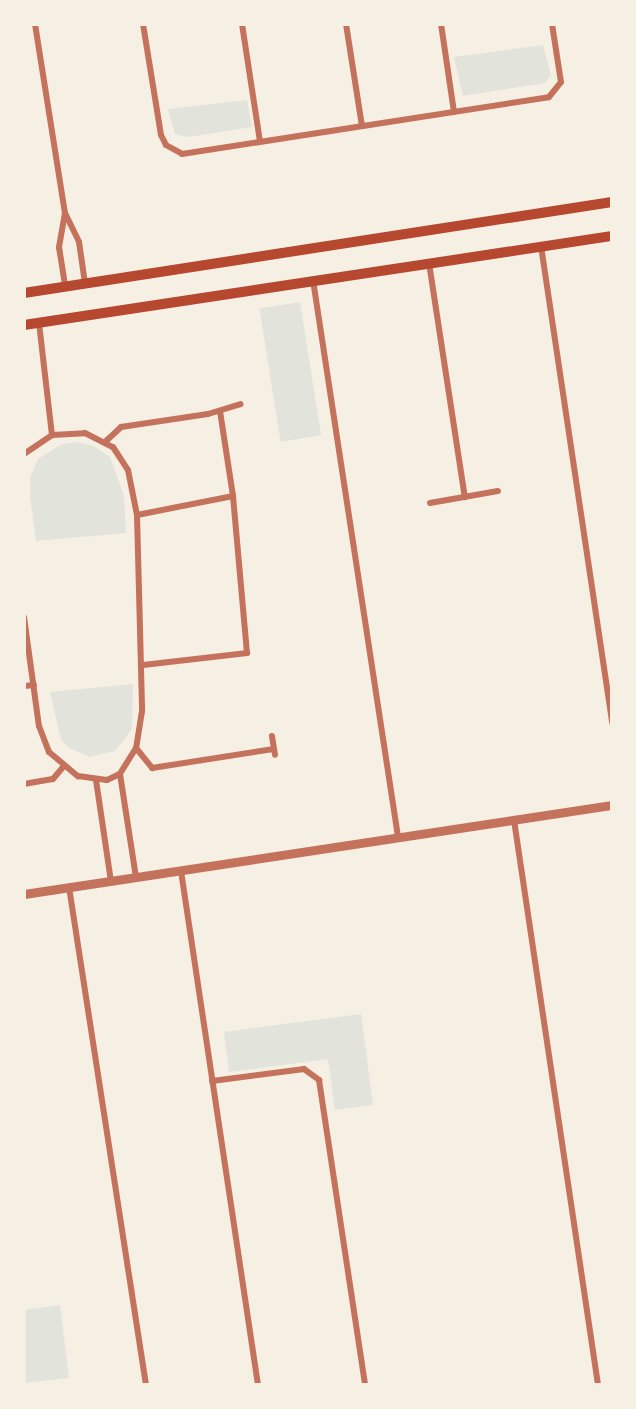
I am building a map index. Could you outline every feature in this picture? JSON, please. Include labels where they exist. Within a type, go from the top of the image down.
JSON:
[{"type":"main road","points":[[24,293],[610,203]]},
{"type":"main road","points":[[24,325],[611,235]]},
{"type":"street","points":[[35,24],[65,213],[79,242],[86,283]]},
{"type":"street","points":[[143,24],[161,135],[170,149],[188,153],[544,98],[557,91],[561,76],[552,24]]},
{"type":"street","points":[[242,24],[260,142]]},
{"type":"street","points":[[346,24],[362,126]]},
{"type":"street","points":[[441,24],[454,112]]},
{"type":"street","points":[[65,213],[59,246],[65,286]]},
{"type":"street","points":[[541,246],[612,723]]},
{"type":"street","points":[[429,262],[465,497]]},
{"type":"street","points":[[313,280],[398,837]]},
{"type":"street","points":[[39,323],[52,435]]},
{"type":"street","points":[[105,442],[121,428],[220,411],[240,404]]},
{"type":"street","points":[[143,665],[247,653],[233,496],[220,411]]},
{"type":"street","points":[[24,454],[52,435],[85,433],[105,442],[119,453],[128,470],[137,515],[143,665],[142,711],[136,747],[120,774],[136,877]]},
{"type":"street","points":[[430,503],[498,491]]},
{"type":"street","points":[[137,515],[233,496]]},
{"type":"street","points":[[24,617],[39,726],[49,752],[78,776],[96,780],[120,774]]},
{"type":"street","points":[[24,686],[34,685]]},
{"type":"street","points":[[136,747],[152,768],[274,752],[273,736]]},
{"type":"street","points":[[24,784],[53,779],[64,766]]},
{"type":"street","points":[[96,780],[111,881]]},
{"type":"street","points":[[24,894],[612,805]]},
{"type":"street","points":[[513,820],[598,1385]]},
{"type":"street","points":[[180,871],[258,1385]]},
{"type":"street","points":[[69,887],[146,1385]]},
{"type":"street","points":[[212,1081],[304,1069],[319,1080],[365,1385]]},
{"type":"shaded area","points":[[543,45],[551,75],[545,83],[463,96],[454,57]]},
{"type":"shaded area","points":[[247,100],[252,127],[188,137],[175,134],[168,109]]},
{"type":"shaded area","points":[[300,302],[321,435],[281,442],[260,308]]},
{"type":"shaded area","points":[[78,442],[94,446],[110,457],[124,496],[126,533],[36,541],[30,497],[30,478],[38,459],[62,444]]},
{"type":"shaded area","points":[[133,684],[132,729],[115,751],[90,757],[69,748],[61,740],[50,692]]},
{"type":"shaded area","points":[[361,1014],[373,1105],[335,1110],[328,1059],[229,1072],[224,1032]]},
{"type":"shaded area","points":[[60,1305],[69,1378],[24,1383],[24,1310]]}]
